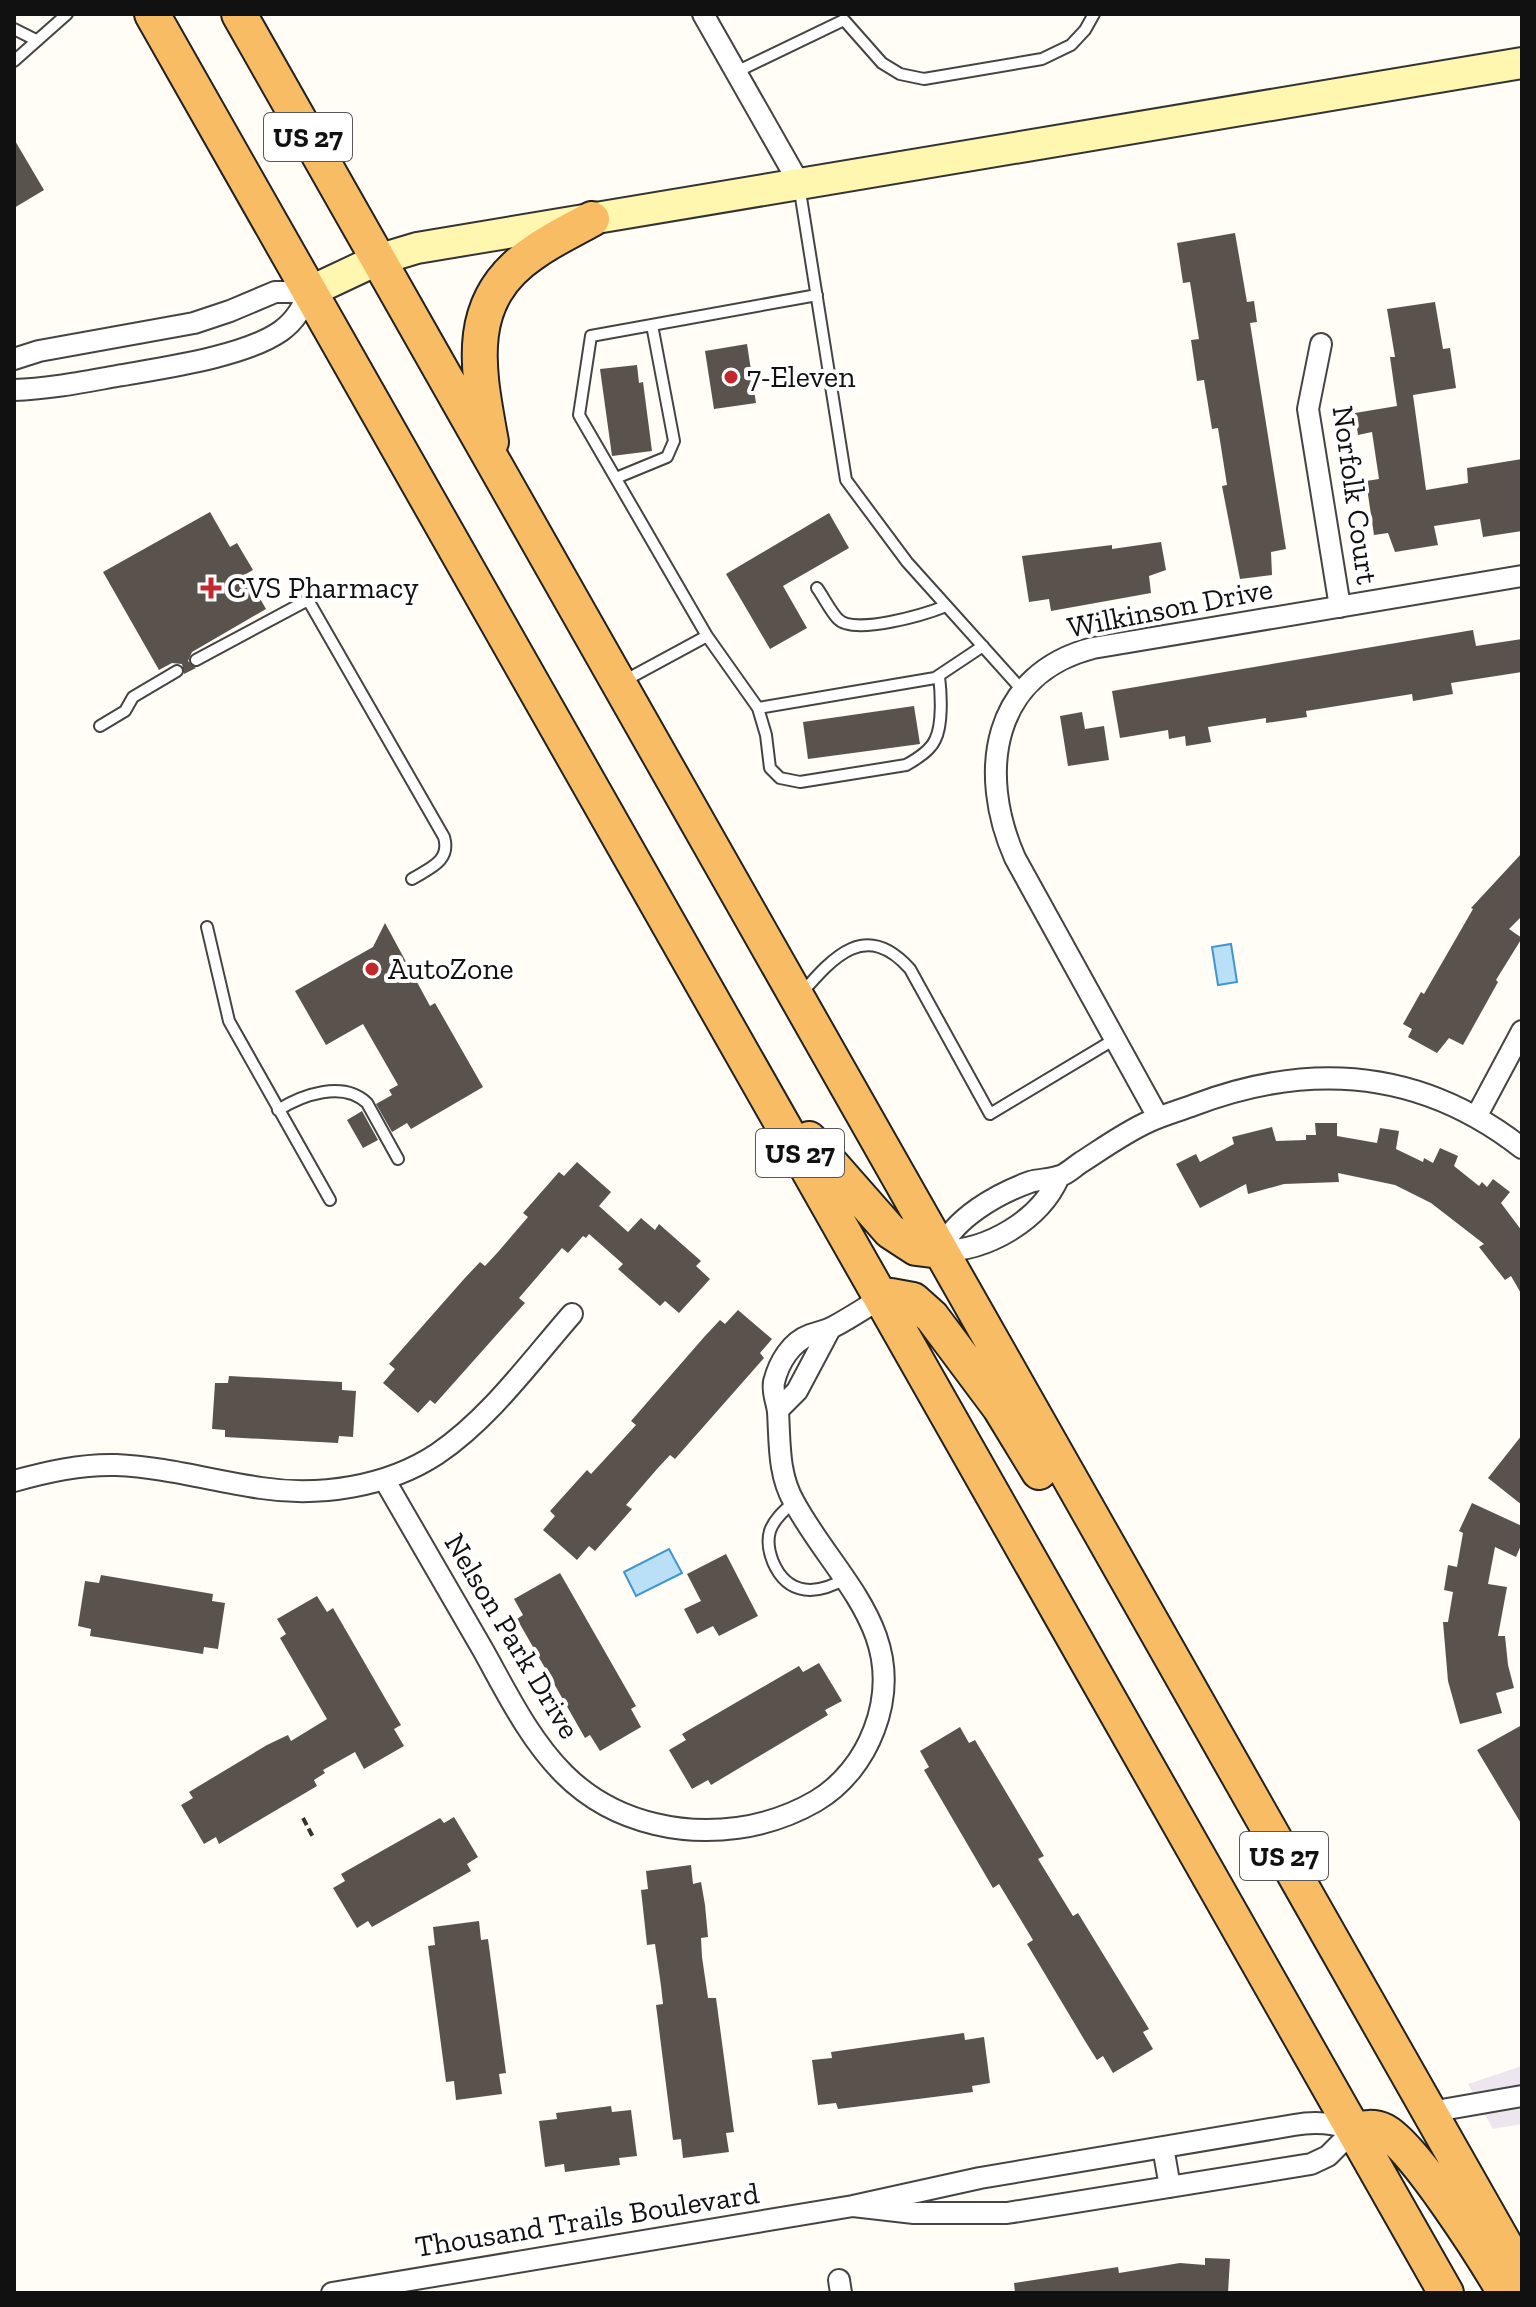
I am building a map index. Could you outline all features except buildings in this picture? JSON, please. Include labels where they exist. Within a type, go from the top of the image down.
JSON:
[{"type":"highway","name":"US 27","points":[[152,14],[1446,2293]]},
{"type":"highway","name":"US 27","points":[[239,14],[1522,2275]]},
{"type":"highway","points":[[496,466],[479,373],[480,330],[489,302],[504,277],[532,253],[592,219]]},
{"type":"highway","points":[[764,1087],[890,1231],[916,1248],[940,1251]]},
{"type":"highway","points":[[881,1298],[891,1296],[913,1300],[932,1317],[1012,1425],[1183,1725],[1208,1754],[1235,1769]]},
{"type":"highway","points":[[1354,2130],[1383,2130],[1407,2151],[1481,2252],[1505,2293]]},
{"type":"main road","points":[[309,292],[377,260],[417,248],[1522,63]]},
{"type":"street","points":[[703,14],[799,183]]},
{"type":"street","points":[[14,359],[39,351],[194,323],[275,292],[309,292],[301,311],[291,323],[278,333],[241,348],[176,366],[46,388],[14,390]]},
{"type":"street","name":"Norfolk Court","points":[[1321,344],[1308,409],[1340,607]]},
{"type":"street","name":"Wilkinson Drive","points":[[1158,1117],[1015,858],[1004,830],[996,785],[996,754],[1002,727],[1023,691],[1050,665],[1083,651],[1522,576]]},
{"type":"street","points":[[1476,1117],[1522,1031]]},
{"type":"street","points":[[940,1251],[951,1230],[967,1216],[1029,1182],[1059,1177],[1136,1127],[1158,1117],[1261,1084],[1332,1078],[1369,1081],[1412,1090],[1476,1117],[1522,1148]]},
{"type":"street","points":[[940,1251],[977,1246],[1029,1217],[1047,1200],[1059,1177]]},
{"type":"street","name":"Nelson Park Drive","points":[[384,1479],[521,1719],[552,1761],[595,1799],[634,1819],[704,1830],[758,1824],[799,1810],[820,1799],[851,1770],[861,1756],[877,1722],[883,1667],[866,1610],[794,1502],[781,1462],[774,1383],[792,1344],[830,1329],[881,1298]]},
{"type":"street","points":[[14,1481],[59,1470],[102,1465],[148,1468],[282,1490],[329,1490],[384,1479],[436,1455],[468,1429],[572,1314]]},
{"type":"street","points":[[1430,2112],[1522,2096]]},
{"type":"street","name":"Thousand Trails Boulevard","points":[[332,2293],[853,2206],[980,2178],[1313,2122],[1333,2123],[1354,2130],[1328,2156],[1311,2164],[1033,2210],[981,2215],[914,2213],[853,2206]]},
{"type":"street","points":[[1163,2147],[1170,2187]]},
{"type":"lane","points":[[14,61],[67,14]]},
{"type":"lane","points":[[736,72],[845,17],[882,63],[900,74],[924,79],[1042,59],[1071,45],[1094,14]]},
{"type":"lane","points":[[14,29],[36,40]]},
{"type":"lane","points":[[799,183],[846,480],[907,562],[1023,691]]},
{"type":"lane","points":[[817,295],[591,336],[579,415],[707,636],[758,708],[766,735],[770,768],[780,778],[800,782],[906,765],[921,756],[936,739],[941,696],[939,676]]},
{"type":"lane","points":[[616,478],[667,457],[674,441],[652,325]]},
{"type":"lane","points":[[817,588],[838,619],[852,625],[882,624],[946,606]]},
{"type":"lane","points":[[196,660],[308,600],[444,837],[446,848],[443,858],[412,879]]},
{"type":"lane","points":[[619,684],[707,636]]},
{"type":"lane","points":[[758,708],[939,676],[983,646]]},
{"type":"lane","points":[[100,726],[125,711],[133,697],[177,671]]},
{"type":"lane","points":[[207,927],[229,1021],[330,1200]]},
{"type":"lane","points":[[797,999],[835,957],[853,946],[874,945],[896,954],[910,969],[990,1114],[1115,1039]]},
{"type":"lane","points":[[278,1110],[293,1100],[321,1093],[360,1096],[398,1159]]},
{"type":"lane","points":[[794,1502],[770,1531],[770,1552],[777,1569],[788,1583],[804,1590],[823,1590],[846,1578]]},
{"type":"path","points":[[303,1818],[314,1839]]},
{"type":"shaded area","points":[[1522,2066],[1522,2124],[1493,2129],[1468,2084]]},
{"type":"water","points":[[1231,944],[1237,982],[1218,985],[1212,947]]},
{"type":"water","points":[[669,1549],[682,1573],[636,1596],[624,1572]]},
{"type":"place","name":"7-Eleven","points":[[731,377]]},
{"type":"place","name":"CVS Pharmacy","points":[[211,588]]},
{"type":"place","name":"AutoZone","points":[[372,969]]}]
